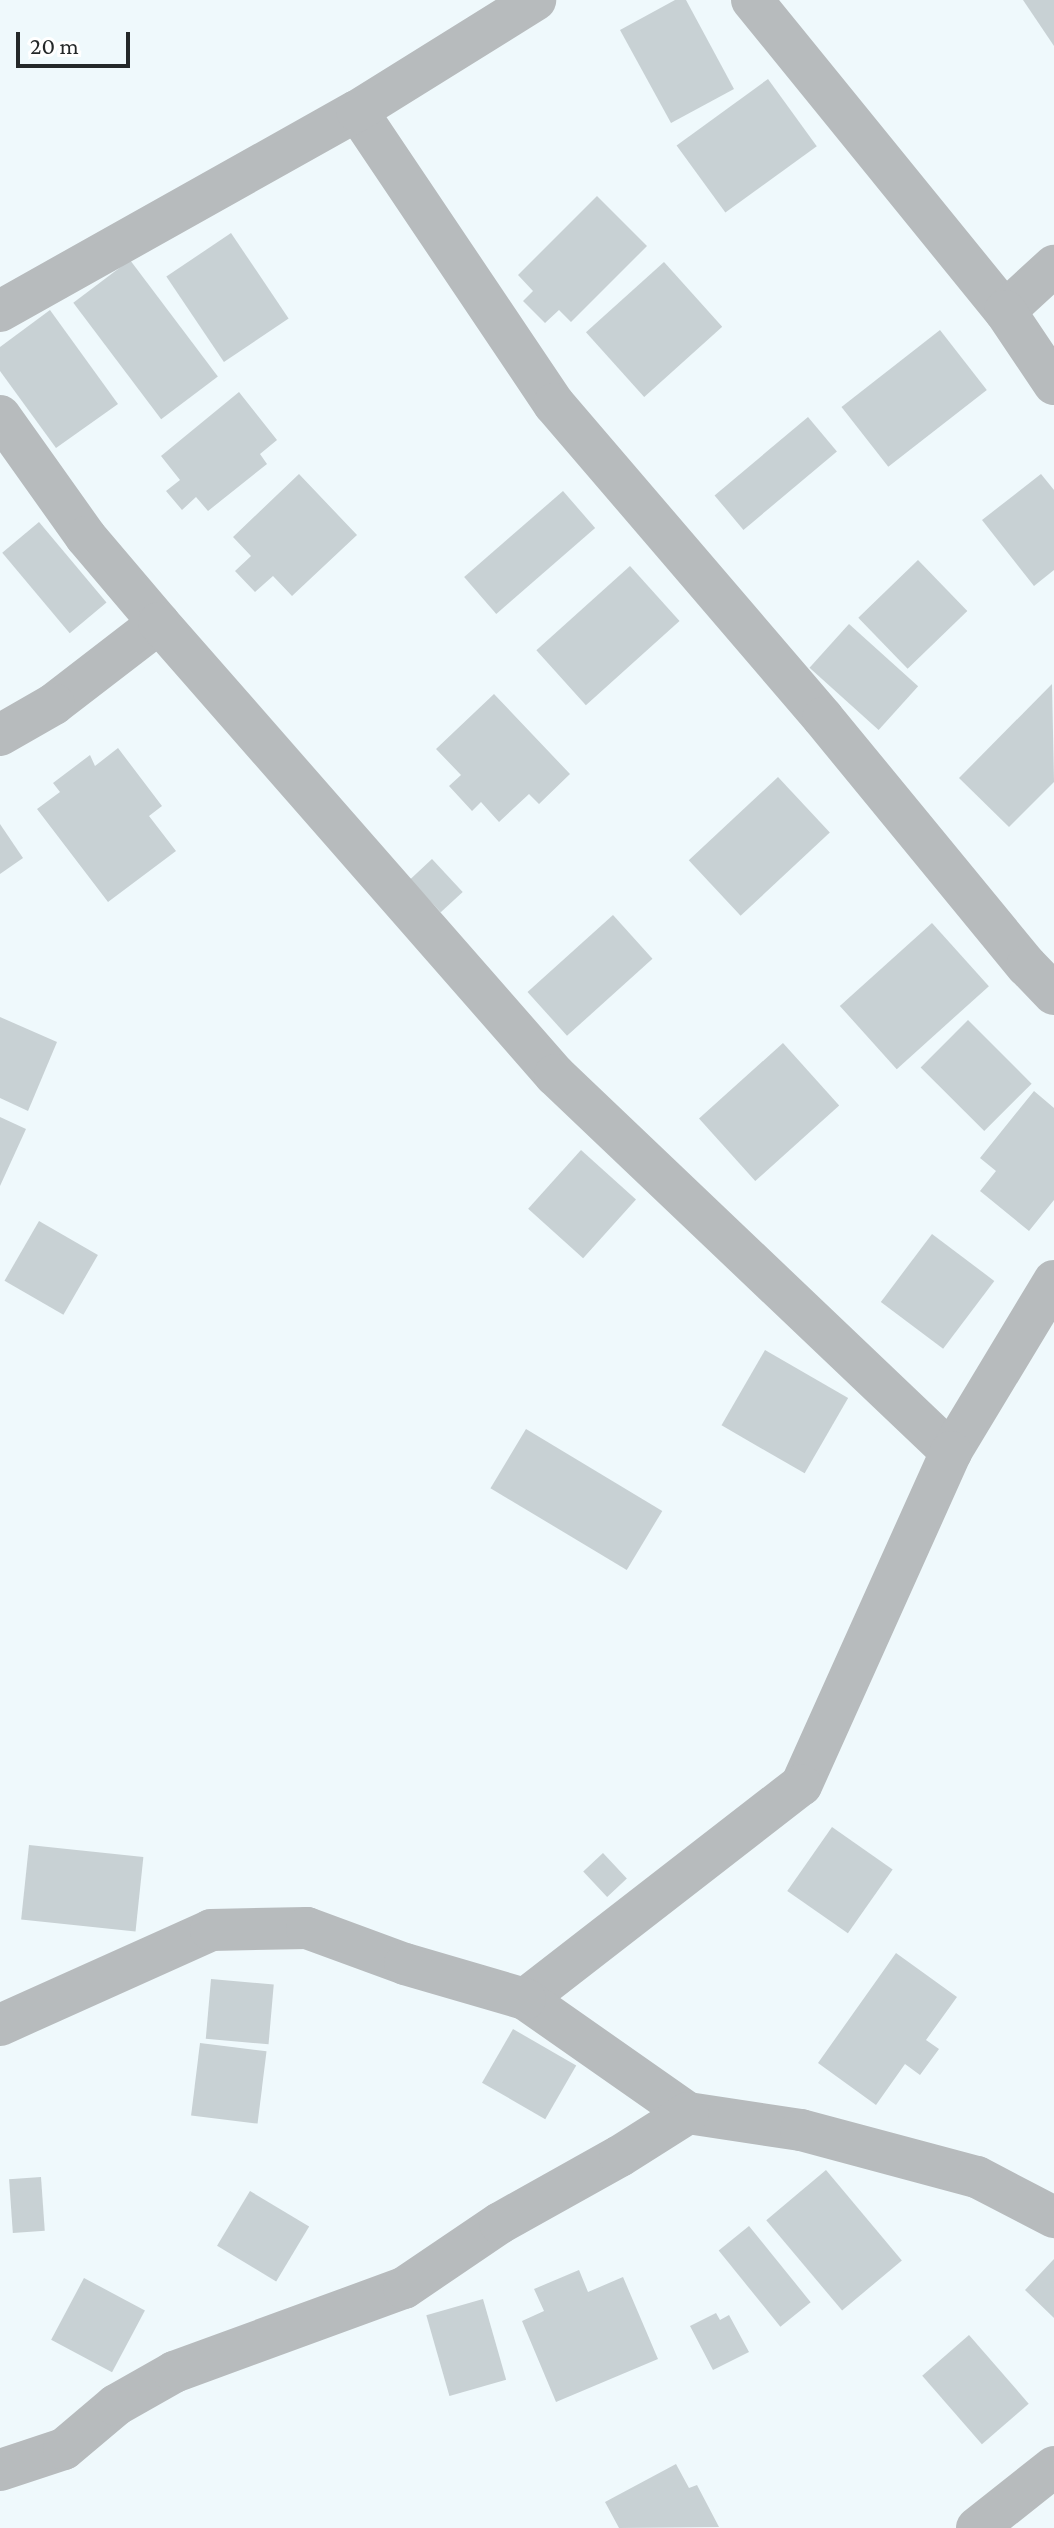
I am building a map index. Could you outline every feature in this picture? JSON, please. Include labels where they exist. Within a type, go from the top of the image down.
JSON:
[{"type":"street","points":[[0,311],[357,111],[535,0]]},
{"type":"street","points":[[752,0],[1005,311],[1054,384]]},
{"type":"street","points":[[357,111],[554,404],[823,718],[1027,966],[1054,994]]},
{"type":"street","points":[[1005,311],[1054,266]]},
{"type":"street","points":[[0,416],[86,537],[555,1075],[951,1452]]},
{"type":"street","points":[[0,735],[54,704],[159,623]]},
{"type":"street","points":[[525,1999],[801,1785],[951,1452],[1054,1281]]},
{"type":"street","points":[[0,2025],[211,1930],[307,1928],[405,1964],[525,1999],[688,2113],[801,2130],[977,2177],[1054,2217]]},
{"type":"street","points":[[0,2470],[64,2449],[116,2405],[174,2372],[404,2288],[500,2223],[620,2156],[688,2113]]},
{"type":"street","points":[[977,2528],[1054,2467]]},
{"type":"building","points":[[675,0],[686,0],[734,89],[671,123],[620,30]]},
{"type":"building","points":[[1023,0],[1054,0],[1054,46]]},
{"type":"building","points":[[768,79],[817,146],[725,213],[677,145]]},
{"type":"building","points":[[597,196],[647,246],[571,322],[559,310],[545,323],[523,301],[533,291],[518,275]]},
{"type":"building","points":[[231,233],[289,318],[224,362],[166,277]]},
{"type":"building","points":[[130,260],[218,377],[161,419],[73,303]]},
{"type":"building","points":[[664,262],[722,327],[644,397],[586,332]]},
{"type":"building","points":[[50,310],[118,404],[56,448],[0,371],[0,347]]},
{"type":"building","points":[[940,330],[987,390],[888,467],[841,407]]},
{"type":"building","points":[[239,392],[277,440],[260,454],[267,464],[208,511],[196,497],[182,510],[166,491],[180,480],[161,456]]},
{"type":"building","points":[[808,417],[837,451],[743,530],[715,495]]},
{"type":"building","points":[[299,474],[357,535],[292,596],[273,576],[255,592],[235,571],[251,556],[233,537]]},
{"type":"building","points":[[1041,474],[1054,490],[1054,570],[1034,586],[982,520]]},
{"type":"building","points":[[563,491],[595,528],[496,614],[464,577]]},
{"type":"building","points":[[39,522],[106,602],[70,633],[2,553]]},
{"type":"building","points":[[918,560],[967,611],[908,669],[858,618]]},
{"type":"building","points":[[630,566],[680,621],[586,705],[536,650]]},
{"type":"building","points":[[849,624],[918,686],[879,730],[810,668]]},
{"type":"building","points":[[1052,684],[1054,782],[1009,827],[959,778]]},
{"type":"building","points":[[494,694],[570,774],[539,804],[529,794],[499,822],[481,802],[472,811],[449,786],[461,775],[436,749]]},
{"type":"building","points":[[118,748],[162,806],[149,816],[176,851],[108,902],[37,809],[60,792],[53,783],[90,755],[95,766]]},
{"type":"building","points":[[778,777],[830,833],[741,916],[689,860]]},
{"type":"building","points":[[0,824],[23,858],[0,874]]},
{"type":"building","points":[[432,859],[463,892],[441,912],[410,879]]},
{"type":"building","points":[[613,915],[652,959],[567,1036],[528,992]]},
{"type":"building","points":[[932,923],[989,986],[897,1069],[840,1006]]},
{"type":"building","points":[[0,1017],[57,1042],[28,1111],[0,1098]]},
{"type":"building","points":[[968,1020],[1032,1084],[984,1131],[921,1067]]},
{"type":"building","points":[[783,1043],[839,1105],[755,1181],[699,1119]]},
{"type":"building","points":[[1034,1091],[1054,1108],[1054,1200],[1029,1231],[980,1191],[996,1171],[980,1158]]},
{"type":"building","points":[[0,1117],[26,1129],[0,1186]]},
{"type":"building","points":[[581,1150],[636,1200],[583,1258],[528,1209]]},
{"type":"building","points":[[39,1221],[98,1255],[63,1315],[4,1281]]},
{"type":"building","points":[[932,1234],[994,1281],[943,1349],[881,1302]]},
{"type":"building","points":[[765,1350],[848,1398],[805,1473],[722,1425]]},
{"type":"building","points":[[526,1429],[662,1511],[627,1570],[490,1488]]},
{"type":"building","points":[[832,1827],[893,1869],[848,1933],[787,1891]]},
{"type":"building","points":[[29,1845],[143,1857],[136,1932],[21,1920]]},
{"type":"building","points":[[603,1853],[627,1879],[607,1897],[583,1871]]},
{"type":"building","points":[[896,1953],[957,1997],[926,2040],[939,2049],[920,2075],[905,2064],[876,2105],[818,2063]]},
{"type":"building","points":[[211,1979],[274,1984],[269,2044],[206,2039]]},
{"type":"building","points":[[513,2029],[576,2066],[545,2119],[482,2083]]},
{"type":"building","points":[[200,2043],[267,2051],[258,2124],[191,2115]]},
{"type":"building","points":[[826,2170],[902,2260],[842,2311],[766,2220]]},
{"type":"building","points":[[41,2177],[45,2231],[13,2233],[9,2179]]},
{"type":"building","points":[[250,2191],[309,2227],[276,2281],[217,2246]]},
{"type":"building","points":[[749,2226],[811,2302],[780,2327],[719,2251]]},
{"type":"building","points":[[1054,2259],[1054,2318],[1025,2290]]},
{"type":"building","points":[[579,2270],[588,2292],[623,2277],[658,2359],[556,2402],[522,2321],[544,2311],[534,2289]]},
{"type":"building","points":[[84,2278],[145,2310],[112,2372],[51,2340]]},
{"type":"building","points":[[483,2299],[506,2380],[449,2396],[426,2315]]},
{"type":"building","points":[[716,2313],[720,2320],[729,2315],[749,2352],[713,2370],[690,2326]]},
{"type":"building","points":[[969,2335],[1029,2404],[982,2444],[922,2376]]},
{"type":"building","points":[[676,2464],[689,2488],[697,2485],[719,2527],[619,2528],[605,2502]]}]
